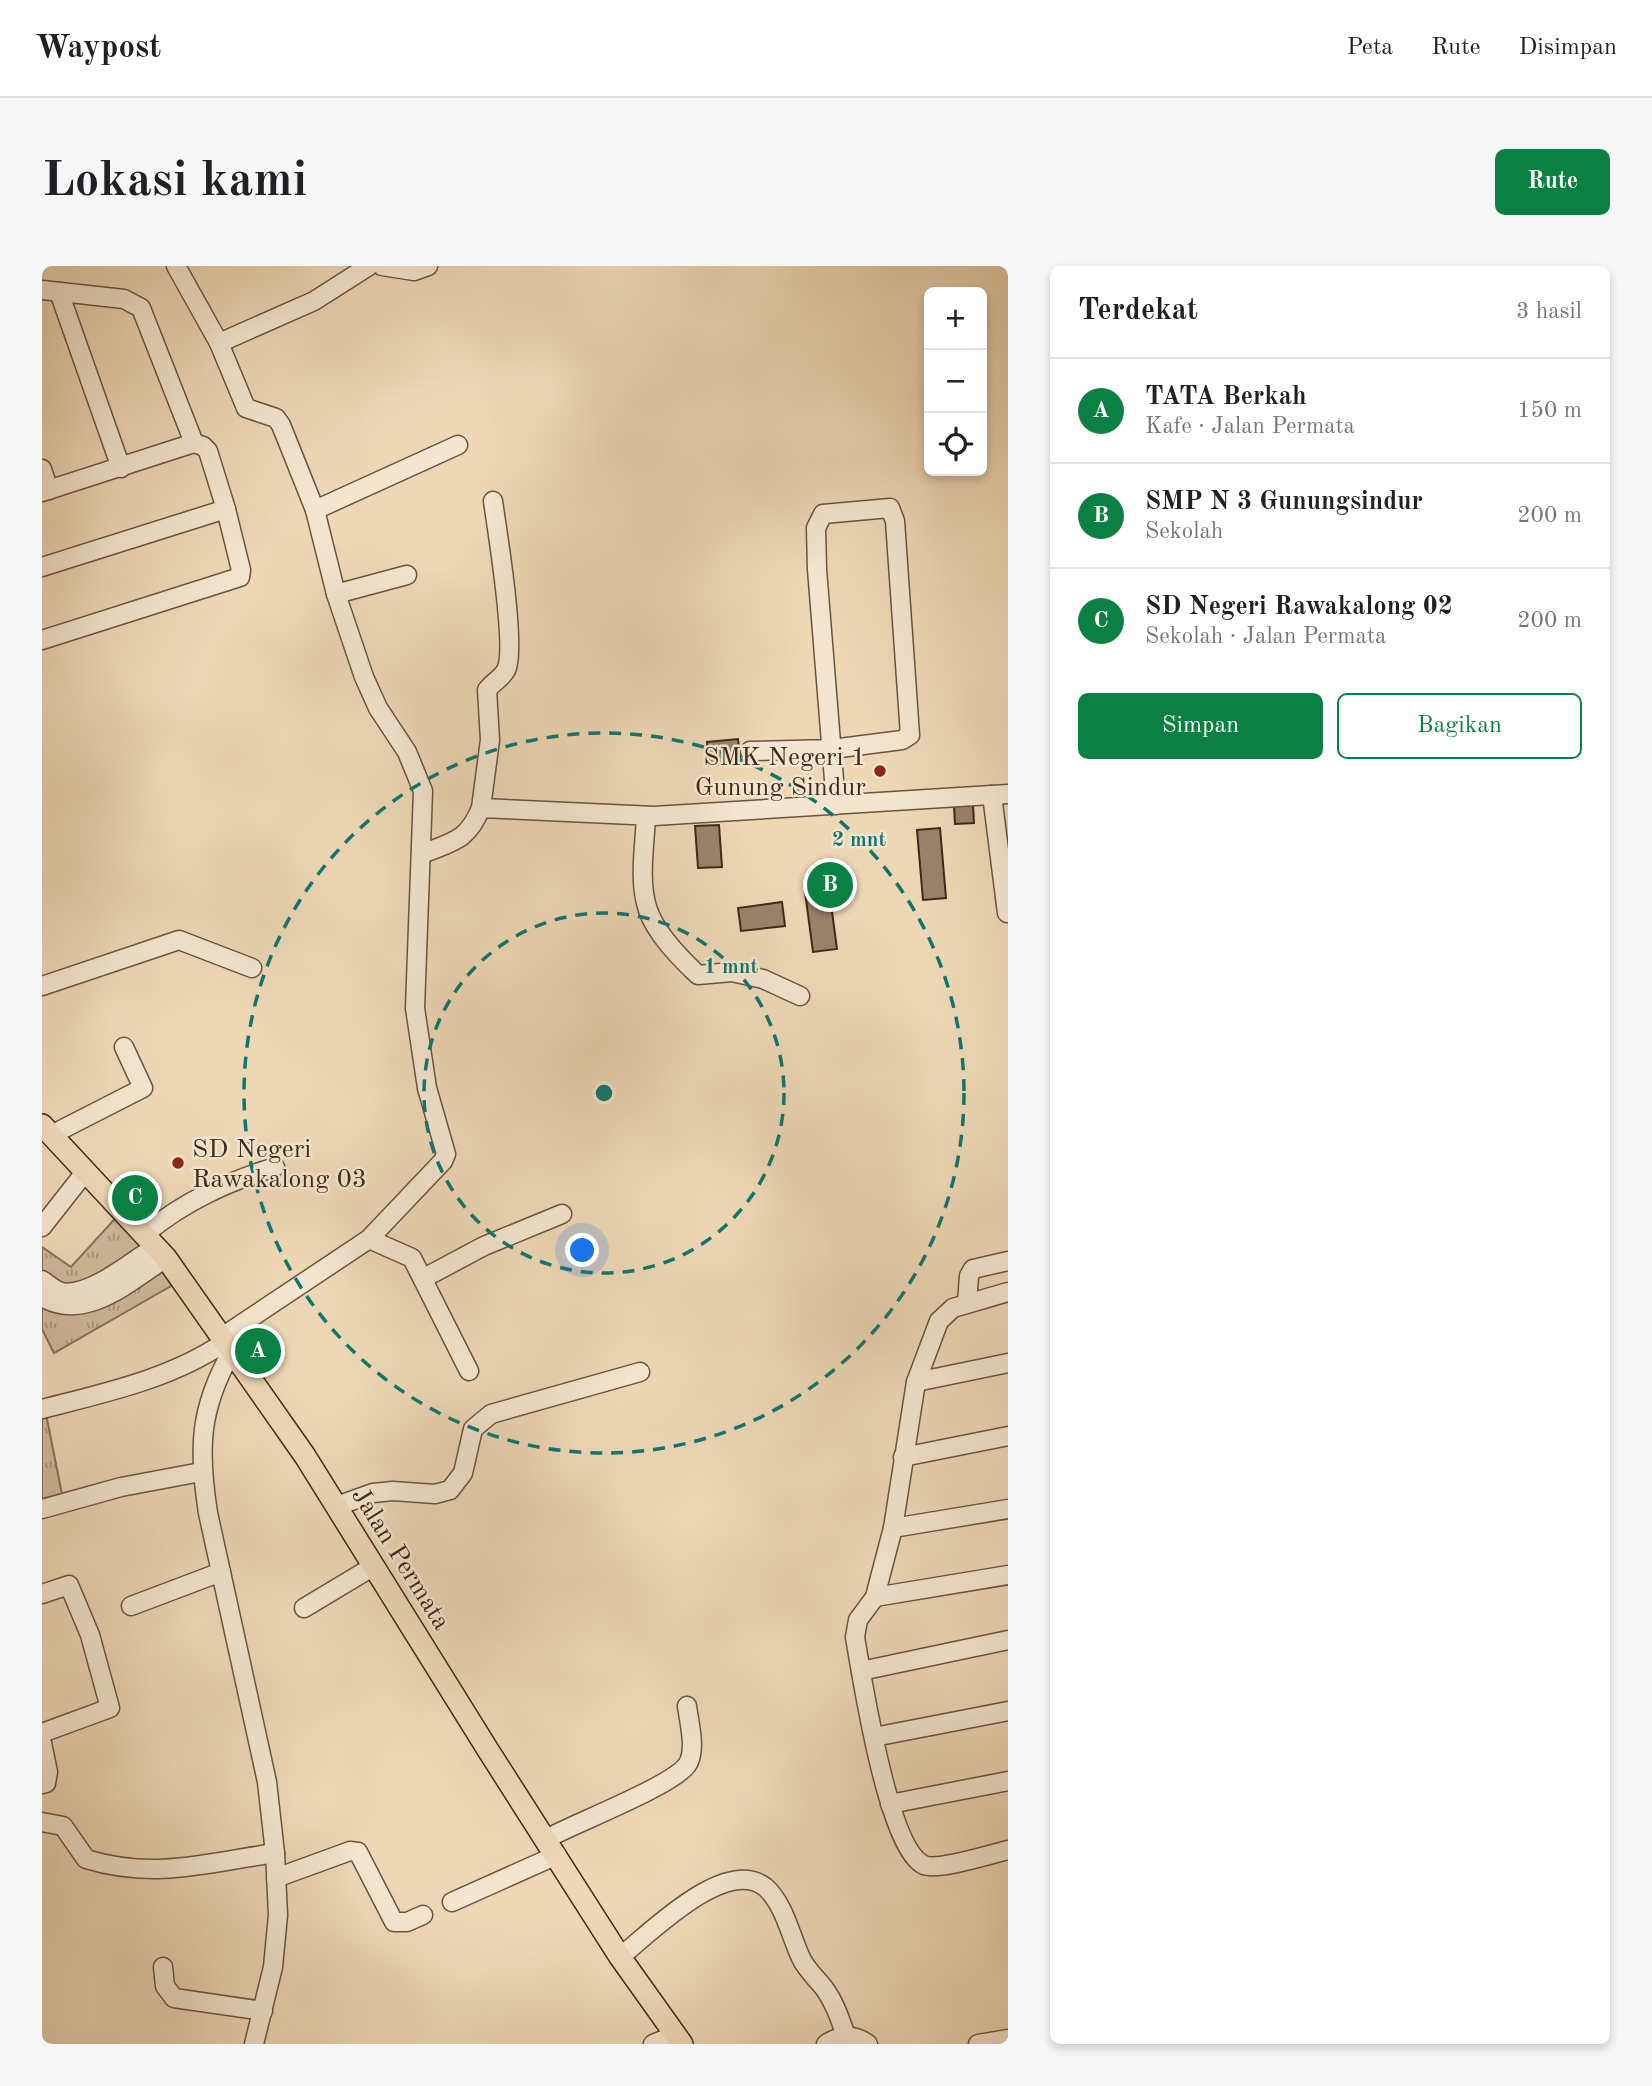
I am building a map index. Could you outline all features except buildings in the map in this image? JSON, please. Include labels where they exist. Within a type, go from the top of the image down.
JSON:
[{"type":"main road","name":"Jalan Permata","points":[[47,1130],[156,1246],[226,1344],[337,1506],[620,1957],[678,2040]]},
{"type":"street","points":[[42,1409],[155,1377],[191,1363],[226,1344],[369,1239],[443,1161],[446,1154],[426,1088],[415,1007],[423,792],[407,752],[372,695],[336,594],[315,510],[281,425],[276,418],[246,408],[219,343],[176,266]]},
{"type":"street","points":[[219,343],[314,301],[369,266]]},
{"type":"street","points":[[382,266],[414,271],[428,266]]},
{"type":"street","points":[[121,468],[51,291],[124,299],[141,308],[194,443]]},
{"type":"street","points":[[42,469],[46,491],[194,443],[204,446],[208,451],[226,509],[240,577],[42,640]]},
{"type":"street","points":[[315,510],[458,445]]},
{"type":"street","points":[[422,854],[462,838],[471,831],[481,808],[491,740],[487,690],[505,673],[509,662],[507,605],[493,501]]},
{"type":"street","points":[[750,751],[832,749],[902,740],[912,730],[896,572],[895,522],[890,508],[832,511],[823,514],[816,528],[819,603],[832,749],[836,805]]},
{"type":"street","points":[[42,567],[226,509]]},
{"type":"street","points":[[336,594],[407,575]]},
{"type":"street","points":[[481,808],[646,816],[1000,795],[1007,914]]},
{"type":"street","points":[[646,816],[644,876],[648,910],[669,944],[698,975],[732,972],[763,979],[800,996]]},
{"type":"street","points":[[42,986],[179,940],[252,968]]},
{"type":"street","points":[[47,1130],[143,1088],[124,1047]]},
{"type":"street","points":[[42,1297],[58,1306],[82,1306],[106,1296],[156,1246],[170,1213],[230,1181],[275,1167]]},
{"type":"street","points":[[42,1227],[86,1171]]},
{"type":"street","points":[[424,1278],[484,1246],[562,1214]]},
{"type":"street","points":[[369,1239],[412,1258],[469,1371]]},
{"type":"street","points":[[42,1280],[61,1292],[85,1288],[99,1283],[156,1246]]},
{"type":"street","points":[[967,1303],[969,1276],[973,1269],[1008,1261]]},
{"type":"street","points":[[1008,1292],[953,1308],[939,1321],[916,1382],[893,1528],[874,1597],[862,1613],[857,1629],[861,1671],[890,1804],[901,1832],[920,1863],[926,1866],[1008,1850]]},
{"type":"street","points":[[226,1344],[204,1418],[201,1472],[267,1782],[275,1853],[278,1915],[272,1967],[254,2044]]},
{"type":"street","points":[[916,1382],[1008,1363]]},
{"type":"street","points":[[337,1506],[373,1493],[393,1491],[435,1494],[450,1490],[463,1474],[473,1429],[491,1414],[640,1372]]},
{"type":"street","points":[[903,1457],[1008,1436]]},
{"type":"street","points":[[42,1508],[83,1496],[201,1472]]},
{"type":"street","points":[[893,1528],[1007,1515]]},
{"type":"street","points":[[304,1608],[374,1566]]},
{"type":"street","points":[[131,1606],[221,1572]]},
{"type":"street","points":[[874,1597],[1008,1575]]},
{"type":"street","points":[[42,1594],[69,1585],[90,1635],[110,1708],[42,1733]]},
{"type":"street","points":[[861,1671],[1008,1640]]},
{"type":"street","points":[[452,1902],[552,1847],[687,1766],[691,1747],[687,1706]]},
{"type":"street","points":[[874,1737],[1008,1711]]},
{"type":"street","points":[[42,1743],[48,1772],[46,1783],[42,1784]]},
{"type":"street","points":[[890,1804],[1008,1781]]},
{"type":"street","points":[[42,1822],[63,1826],[86,1859],[126,1870],[174,1868],[275,1853]]},
{"type":"street","points":[[276,1878],[350,1851],[358,1852],[394,1922],[407,1922],[423,1915]]},
{"type":"street","points":[[620,1957],[712,1888],[736,1879],[750,1880],[765,1887],[778,1906],[803,1962],[838,2011],[846,2036]]},
{"type":"street","points":[[163,1967],[165,1986],[174,1998],[263,2011]]},
{"type":"street","points":[[826,2044],[846,2036],[868,2044]]},
{"type":"street","points":[[978,2044],[1008,2039]]},
{"type":"street","points":[[653,2044],[678,2040]]},
{"type":"green space","points":[[121,1212],[178,1282],[54,1353],[42,1329],[42,1247],[71,1267]]},
{"type":"green space","points":[[44,1404],[62,1494],[42,1501],[42,1405]]},
{"type":"place","name":"SMK Negeri 1 Gunung Sindur","points":[[880,771]]},
{"type":"place","name":"SMP N 3 Gunungsindur","points":[[830,885]]},
{"type":"place","name":"SD Negeri Rawakalong 03","points":[[178,1163]]},
{"type":"place","name":"SD Negeri Rawakalong 02","points":[[135,1198]]},
{"type":"place","name":"TATA Berkah","points":[[258,1351]]}]
